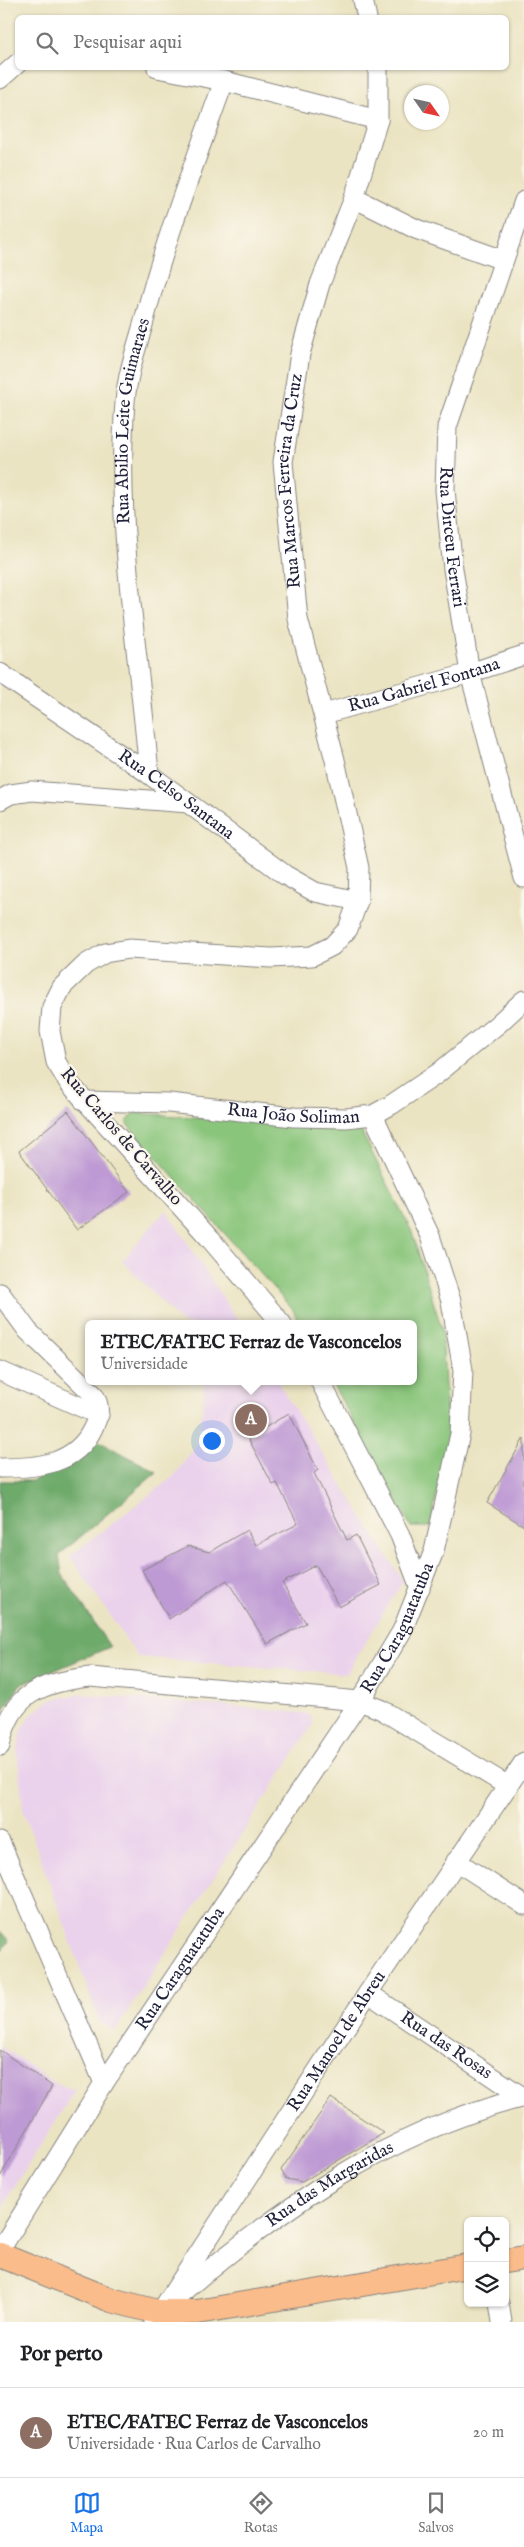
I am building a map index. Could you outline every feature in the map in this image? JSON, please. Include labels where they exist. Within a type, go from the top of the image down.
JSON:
[{"type":"main road","points":[[0,2254],[156,2317],[197,2312],[464,2267]]},
{"type":"main road","points":[[509,2260],[524,2258]]},
{"type":"street","points":[[363,0],[366,15]]},
{"type":"street","points":[[0,79],[15,66]]},
{"type":"street","points":[[167,70],[224,81],[378,120]]},
{"type":"street","name":"Rua Marcos Ferreira da Cruz","points":[[348,929],[358,901],[359,868],[324,714],[298,618],[283,462],[300,354],[320,284],[354,198],[378,120],[378,70]]},
{"type":"street","name":"Rua Abilio Leite Guimaraes","points":[[149,774],[142,689],[128,584],[124,459],[125,400],[155,276],[224,81]]},
{"type":"street","points":[[354,198],[416,229],[504,260]]},
{"type":"street","name":"Rua Dirceu Ferrari","points":[[524,201],[447,427],[445,490],[453,569],[470,673],[524,878]]},
{"type":"street","name":"Rua Gabriel Fontana","points":[[324,714],[470,673],[524,654]]},
{"type":"street","name":"Rua Celso Santana","points":[[0,673],[149,774],[285,875],[315,892],[358,901]]},
{"type":"street","points":[[0,800],[11,794],[32,791],[188,803]]},
{"type":"street","name":"Rua Carlos de Carvalho","points":[[279,1320],[211,1240],[69,1083],[56,1062],[50,1031],[52,1007],[62,987],[86,964],[105,953],[129,949],[271,958],[312,956],[332,946],[348,929]]},
{"type":"street","name":"Rua João Soliman","points":[[84,1101],[169,1104],[294,1118],[346,1118],[372,1115],[391,1105],[437,1074],[524,1000]]},
{"type":"street","name":"Rua Caraguatatuba","points":[[0,2250],[104,2083],[360,1701],[402,1631],[434,1551],[460,1434],[463,1370],[451,1301],[430,1236],[372,1115]]},
{"type":"street","points":[[0,1293],[28,1331],[94,1395],[98,1404],[99,1415],[89,1437],[73,1454],[50,1464],[0,1468]]},
{"type":"street","points":[[0,1371],[99,1415]]},
{"type":"street","points":[[322,1385],[400,1535],[420,1588]]},
{"type":"street","points":[[400,1535],[434,1551]]},
{"type":"street","points":[[0,1746],[11,1714],[33,1691],[58,1681],[90,1677],[360,1701],[382,1710],[508,1786]]},
{"type":"street","name":"Rua Manoel de Abreu","points":[[156,2317],[368,1993],[524,1762]]},
{"type":"street","points":[[0,1842],[104,2083]]},
{"type":"street","points":[[456,1861],[524,1904]]},
{"type":"street","name":"Rua das Rosas","points":[[368,1993],[524,2098]]},
{"type":"street","name":"Rua das Margaridas","points":[[156,2317],[228,2253],[308,2194],[366,2158],[468,2112],[524,2098]]},
{"type":"street","points":[[500,2307],[502,2322]]},
{"type":"shaded area","points":[[166,1210],[237,1320],[179,1320],[122,1261]]},
{"type":"shaded area","points":[[203,1385],[280,1385],[403,1581],[346,1674],[138,1657],[70,1556],[174,1476],[198,1443],[204,1397]]},
{"type":"shaded area","points":[[79,1694],[305,1713],[311,1717],[313,1724],[115,2031],[100,2023],[23,1810],[17,1749],[22,1729],[32,1714],[50,1700]]},
{"type":"shaded area","points":[[0,2045],[55,2083],[75,2090],[0,2210]]},
{"type":"green space","points":[[134,1113],[360,1129],[412,1232],[442,1330],[448,1441],[430,1527],[411,1527],[333,1385],[417,1385],[417,1320],[298,1320],[293,1310],[126,1123]]},
{"type":"green space","points":[[99,1441],[157,1472],[59,1555],[62,1574],[110,1647],[20,1685],[0,1717],[0,1481],[33,1481]]},
{"type":"green space","points":[[0,1931],[9,1941],[0,1952]]},
{"type":"building","points":[[68,1111],[129,1192],[77,1230],[19,1151]]},
{"type":"building","points":[[289,1413],[318,1470],[314,1473],[347,1540],[356,1535],[381,1585],[339,1607],[316,1565],[282,1583],[306,1623],[267,1644],[227,1580],[169,1619],[142,1570],[188,1546],[209,1552],[247,1530],[256,1545],[298,1524],[277,1483],[273,1485],[248,1438]]},
{"type":"building","points":[[524,1438],[524,1526],[487,1503]]},
{"type":"building","points":[[0,2050],[52,2086],[0,2177]]},
{"type":"building","points":[[331,2098],[384,2133],[302,2182],[286,2179],[281,2170]]},
{"type":"place","name":"ETEC/FATEC Ferraz de Vasconcelos","points":[[251,1420]]}]
